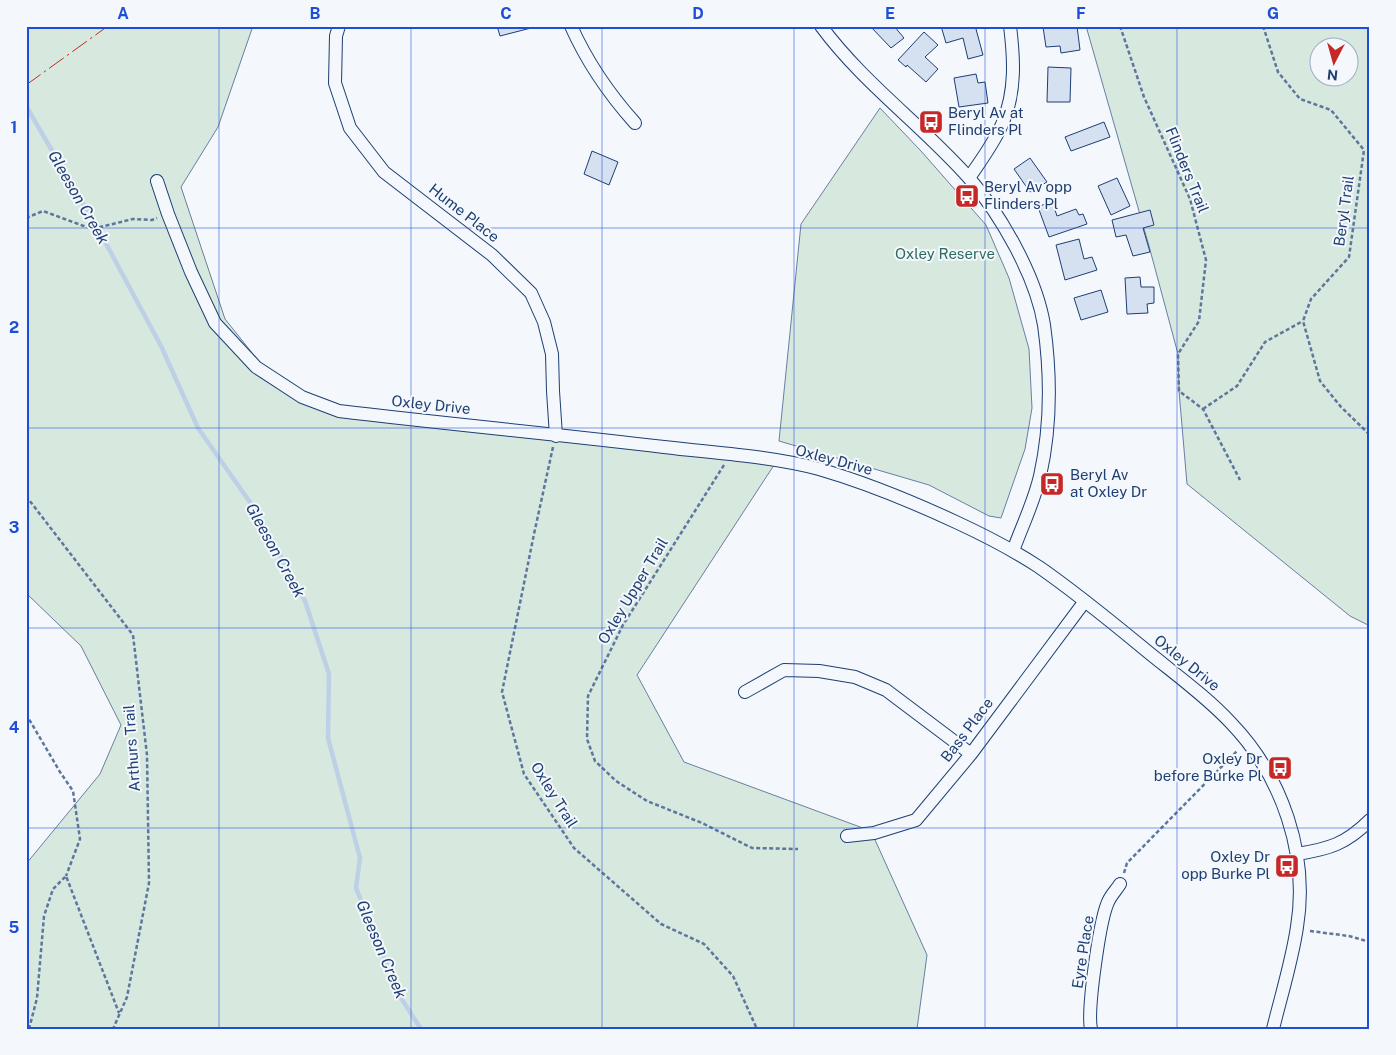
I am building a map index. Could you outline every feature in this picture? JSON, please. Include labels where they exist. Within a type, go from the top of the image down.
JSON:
[{"type":"street","name":"Hume Place","points":[[339,26],[336,36],[335,83],[350,128],[384,172],[492,255],[531,294],[544,322],[552,354],[556,436]]},
{"type":"street","points":[[571,26],[578,42],[611,96],[635,123]]},
{"type":"street","points":[[821,26],[850,63],[969,178],[1010,237],[1028,274],[1044,324],[1048,374],[1047,432],[1042,468],[1035,493],[1013,551]]},
{"type":"street","points":[[969,178],[1004,122],[1010,101],[1013,83],[1010,26]]},
{"type":"street","name":"Oxley Drive","points":[[157,181],[191,272],[216,323],[256,368],[302,397],[339,412],[730,455],[814,468],[859,482],[915,503],[980,533],[1038,566],[1085,601],[1210,703],[1232,724],[1275,786],[1293,835],[1297,854],[1300,889],[1297,929],[1273,1029]]},
{"type":"street","name":"Bass Place","points":[[847,836],[874,834],[916,820],[971,754],[1085,601]]},
{"type":"street","points":[[745,692],[784,670],[819,671],[855,676],[886,690],[971,754]]},
{"type":"street","points":[[1297,854],[1339,844],[1370,820]]},
{"type":"street","name":"Eyre Place","points":[[1091,1029],[1092,988],[1101,929],[1108,901],[1120,884]]},
{"type":"path","name":"Flinders Trail","points":[[1120,26],[1144,97],[1190,199],[1206,260],[1199,321],[1178,354],[1179,391],[1203,410],[1240,480]]},
{"type":"path","name":"Beryl Trail","points":[[1263,26],[1278,72],[1300,99],[1331,110],[1364,150],[1349,257],[1311,298],[1302,321]]},
{"type":"path","points":[[26,218],[43,211],[92,229],[133,219],[152,220],[168,214]]},
{"type":"path","points":[[1203,410],[1236,386],[1265,342],[1302,321],[1309,339],[1320,382],[1341,407],[1370,434]]},
{"type":"path","name":"Oxley Trail","points":[[556,436],[502,692],[524,774],[574,848],[660,924],[704,944],[716,957],[733,976],[757,1029]]},
{"type":"path","name":"Oxley Upper Trail","points":[[730,455],[623,625],[588,696],[587,739],[595,761],[616,781],[647,801],[702,823],[752,848],[798,848]]},
{"type":"path","name":"Arthurs Trail","points":[[26,496],[133,635],[147,755],[149,883],[127,997],[112,1029]]},
{"type":"path","points":[[26,714],[73,791],[80,839],[66,876],[54,889],[44,916],[37,998],[29,1029]]},
{"type":"path","points":[[1120,884],[1127,863],[1246,742]]},
{"type":"path","points":[[66,876],[119,1014]]},
{"type":"path","points":[[1297,929],[1349,936],[1370,942]]},
{"type":"green space","points":[[26,26],[253,26],[218,127],[181,187],[225,319],[265,369],[332,411],[776,462],[637,675],[684,762],[871,831],[927,955],[917,1029],[26,1029],[26,864],[100,774],[121,725],[81,646],[26,593]]},
{"type":"green space","points":[[1086,26],[1370,26],[1370,626],[1350,616],[1187,484],[1179,391],[1178,354]]},
{"type":"green space","name":"Oxley Reserve","points":[[880,108],[921,151],[986,225],[1009,278],[1029,349],[1032,408],[1025,449],[1001,518],[989,516],[929,485],[779,441],[801,224]]},
{"type":"building","points":[[497,26],[530,26],[531,28],[500,36]]},
{"type":"building","points":[[870,26],[894,26],[904,38],[891,48]]},
{"type":"building","points":[[941,26],[980,26],[976,29],[983,55],[968,59],[963,38],[946,43]]},
{"type":"building","points":[[1077,26],[1080,50],[1061,53],[1060,46],[1046,47],[1043,27]]},
{"type":"building","points":[[924,32],[938,45],[925,57],[938,69],[926,82],[907,65],[906,67],[898,60]]},
{"type":"building","points":[[1048,67],[1071,68],[1070,102],[1047,102]]},
{"type":"building","points":[[976,74],[978,83],[985,82],[988,103],[959,107],[954,78]]},
{"type":"building","points":[[1104,122],[1110,137],[1071,151],[1065,137]]},
{"type":"building","points":[[592,151],[618,162],[609,185],[584,174]]},
{"type":"building","points":[[1030,158],[1047,182],[1030,192],[1014,169]]},
{"type":"building","points":[[1117,178],[1130,206],[1111,215],[1098,186]]},
{"type":"building","points":[[1052,201],[1057,216],[1076,209],[1079,215],[1083,214],[1087,224],[1049,237],[1038,207]]},
{"type":"building","points":[[1150,210],[1154,225],[1143,228],[1150,252],[1133,256],[1126,235],[1116,237],[1112,220]]},
{"type":"building","points":[[1079,239],[1084,259],[1092,257],[1097,270],[1065,280],[1056,245]]},
{"type":"building","points":[[1140,277],[1141,287],[1154,287],[1154,303],[1147,304],[1148,313],[1127,314],[1125,278]]},
{"type":"building","points":[[1101,290],[1108,312],[1081,320],[1074,298]]},
{"type":"waterway","name":"Gleeson Creek","points":[[26,106],[103,238],[161,346],[198,428],[254,508],[305,601],[329,674],[328,738],[360,858],[356,888],[399,995],[421,1029]]},
{"type":"power","points":[[26,85],[108,26]]},
{"type":"place","name":"Beryl Av at Flinders Pl","points":[[931,122]]},
{"type":"place","name":"Beryl Av opp Flinders Pl","points":[[967,196]]},
{"type":"place","name":"Beryl Av at Oxley Dr","points":[[1052,484]]},
{"type":"place","name":"Oxley Dr before Burke Pl","points":[[1280,768]]},
{"type":"place","name":"Oxley Dr opp Burke Pl","points":[[1287,866]]}]
